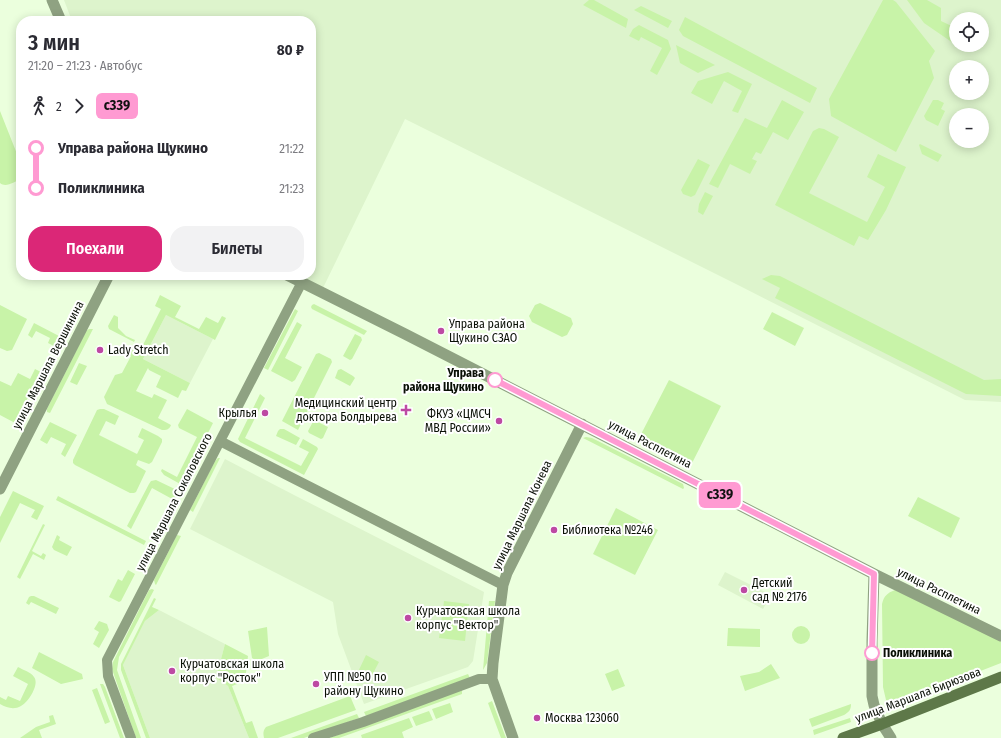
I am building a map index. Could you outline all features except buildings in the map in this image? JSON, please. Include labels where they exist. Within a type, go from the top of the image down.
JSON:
[{"type":"main road","name":"улица Маршала Бирюзова","points":[[843,738],[1001,677]]},
{"type":"street","points":[[52,0],[59,16]]},
{"type":"street","name":"улица Маршала Вершинина","points":[[0,489],[106,280]]},
{"type":"street","name":"улица Расплетина","points":[[298,280],[874,574],[1001,636]]},
{"type":"street","name":"улица Маршала Соколовского","points":[[131,738],[108,676],[107,660],[302,282]]},
{"type":"street","name":"улица Маршала Конева","points":[[513,738],[492,679],[503,585],[507,573],[582,424]]},
{"type":"street","points":[[220,441],[503,585]]},
{"type":"street","points":[[874,574],[872,696],[882,724],[891,738]]},
{"type":"street","points":[[313,738],[363,722],[479,679],[492,679]]},
{"type":"shaded area","points":[[64,0],[1001,0],[1001,402],[965,400],[405,119],[323,288],[307,280],[316,280],[316,16],[70,16]]},
{"type":"shaded area","points":[[166,315],[213,339],[190,383],[143,359]]},
{"type":"shaded area","points":[[225,459],[484,592],[473,661],[468,667],[364,704],[338,634],[333,602],[190,529]]},
{"type":"shaded area","name":"Детский сад № 2176","points":[[725,572],[771,595],[763,609],[718,585]]},
{"type":"shaded area","name":"Курчатовская школа корпус \"Росток\"","points":[[159,610],[225,644],[216,678],[228,686],[249,738],[150,738],[123,665],[145,621]]},
{"type":"green space","points":[[589,0],[594,0],[628,19],[626,28],[583,5]]},
{"type":"green space","points":[[883,0],[893,0],[896,2],[935,51],[929,61],[934,78],[896,152],[831,116],[829,99]]},
{"type":"green space","points":[[907,0],[927,0],[941,8],[941,21],[949,25],[949,40],[924,23]]},
{"type":"green space","points":[[641,6],[672,21],[668,28],[634,10]]},
{"type":"green space","points":[[685,17],[817,88],[810,103],[683,36],[679,30]]},
{"type":"green space","points":[[639,25],[668,40],[671,49],[657,75],[650,71],[662,48],[641,37],[639,41],[629,36],[633,29]]},
{"type":"green space","points":[[676,45],[715,65],[698,73],[680,63]]},
{"type":"green space","points":[[728,72],[752,84],[738,113],[732,111],[742,91],[724,81],[712,104],[691,93],[698,81]]},
{"type":"green space","points":[[782,100],[804,112],[788,140],[773,132],[761,154],[756,152],[752,159],[757,161],[750,174],[730,164],[718,188],[709,184],[745,118],[767,128]]},
{"type":"green space","points":[[933,100],[938,100],[944,103],[941,109],[945,111],[938,126],[926,120],[924,116]]},
{"type":"green space","points":[[0,111],[16,151],[16,182],[7,185],[0,183]]},
{"type":"green space","points":[[819,128],[839,137],[809,193],[867,222],[885,187],[867,177],[878,154],[906,167],[886,210],[868,240],[859,236],[854,246],[775,205],[813,131]]},
{"type":"green space","points":[[920,144],[942,155],[938,162],[922,154]]},
{"type":"green space","points":[[698,159],[710,165],[695,195],[691,197],[683,194],[681,190]]},
{"type":"green space","points":[[705,192],[713,196],[703,215],[698,212],[699,204]]},
{"type":"green space","points":[[771,275],[780,276],[984,380],[1001,379],[1001,396],[966,394],[775,298],[780,288],[762,279]]},
{"type":"green space","points":[[160,295],[181,306],[175,317],[199,329],[206,317],[218,323],[222,316],[226,318],[215,340],[166,315],[143,359],[190,383],[186,391],[182,390],[178,398],[156,387],[161,376],[148,368],[136,391],[152,398],[154,394],[167,400],[158,418],[171,425],[166,430],[162,430],[107,404],[104,397],[115,375],[122,373],[131,356],[126,353],[128,348],[139,353],[161,309],[155,306]]},
{"type":"green space","points":[[540,303],[571,318],[573,324],[567,335],[562,337],[532,322],[529,316],[535,305]]},
{"type":"green space","points":[[314,304],[367,331],[364,335],[312,309],[311,307]]},
{"type":"green space","points":[[0,305],[27,319],[12,350],[7,351],[0,348]]},
{"type":"green space","points":[[295,309],[298,311],[268,370],[264,368]]},
{"type":"green space","points":[[772,312],[804,328],[795,346],[763,329]]},
{"type":"green space","points":[[114,315],[118,317],[118,328],[126,336],[135,340],[134,342],[109,329],[108,326]]},
{"type":"green space","points":[[297,322],[302,325],[285,358],[302,367],[295,380],[292,382],[271,371]]},
{"type":"green space","points":[[34,323],[59,336],[54,346],[48,343],[50,338],[36,331],[32,338],[28,335]]},
{"type":"green space","points":[[93,329],[50,413],[47,412],[47,409],[86,331]]},
{"type":"green space","points":[[355,334],[361,337],[362,340],[352,359],[350,360],[343,356]]},
{"type":"green space","points":[[319,353],[331,359],[332,362],[298,430],[282,421],[316,354]]},
{"type":"green space","points":[[79,363],[87,366],[77,385],[70,382]]},
{"type":"green space","points":[[35,369],[41,372],[15,423],[0,415],[0,381],[11,386],[18,373],[30,379]]},
{"type":"green space","points":[[341,369],[355,378],[350,386],[335,378],[338,370]]},
{"type":"green space","points":[[669,380],[721,406],[689,469],[637,442]]},
{"type":"green space","points":[[260,394],[265,398],[245,438],[301,466],[309,452],[299,447],[303,439],[317,447],[318,449],[304,475],[240,442],[238,439]]},
{"type":"green space","points":[[104,409],[119,416],[115,425],[106,421],[99,435],[137,454],[144,440],[138,437],[142,428],[162,439],[152,462],[149,464],[138,460],[136,465],[146,471],[136,492],[134,493],[130,493],[73,463],[73,460],[97,410]]},
{"type":"green space","points":[[187,409],[213,423],[182,485],[164,475],[161,471],[162,469],[177,477],[197,437],[179,428],[178,425]]},
{"type":"green space","points":[[314,420],[328,427],[323,438],[321,439],[308,431]]},
{"type":"green space","points":[[50,422],[77,435],[65,457],[61,454],[66,444],[51,437],[47,444],[40,440]]},
{"type":"green space","points":[[280,429],[284,429],[300,438],[296,445],[276,436]]},
{"type":"green space","points":[[583,438],[592,438],[683,484],[684,488],[683,489]]},
{"type":"green space","points":[[220,458],[193,512],[190,510],[215,461]]},
{"type":"green space","points":[[156,480],[179,491],[174,500],[152,488],[131,529],[127,526],[149,484],[151,481]]},
{"type":"green space","points":[[13,491],[44,506],[37,520],[31,517],[35,510],[20,503],[0,543],[0,517]]},
{"type":"green space","points":[[58,496],[146,541],[144,545],[56,500]]},
{"type":"green space","points":[[918,497],[960,518],[951,538],[908,516]]},
{"type":"green space","points":[[616,508],[658,530],[635,575],[593,554]]},
{"type":"green space","points":[[43,524],[45,525],[32,551],[41,556],[43,553],[46,555],[44,560],[33,554],[20,579],[17,577]]},
{"type":"green space","points":[[57,535],[60,537],[59,540],[72,547],[67,556],[54,550],[52,547]]},
{"type":"green space","points":[[177,535],[181,536],[156,585],[154,580]]},
{"type":"green space","points":[[128,570],[135,574],[121,601],[119,602],[109,597],[118,579],[122,581]]},
{"type":"green space","points":[[149,590],[154,590],[119,657],[117,670],[141,738],[136,738],[112,669],[113,662]]},
{"type":"green space","points":[[895,590],[1001,640],[1001,663],[893,705],[886,700],[883,687],[882,604],[886,595]]},
{"type":"green space","points":[[31,596],[59,608],[56,614],[31,602],[29,605],[26,603]]},
{"type":"green space","points":[[154,598],[156,599],[152,607],[159,610],[145,621],[123,665],[150,738],[146,738],[121,670],[121,664]]},
{"type":"green space","points":[[444,601],[469,604],[465,641],[439,638]]},
{"type":"green space","points":[[489,601],[495,601],[487,663],[483,670]]},
{"type":"green space","points":[[99,621],[107,624],[109,630],[99,648],[93,644],[99,632],[94,629]]},
{"type":"green space","points":[[797,626],[805,626],[810,631],[808,642],[805,644],[797,644],[792,639],[792,631]]},
{"type":"green space","points":[[267,627],[269,656],[257,661],[252,658],[248,631]]},
{"type":"green space","points":[[728,628],[760,629],[760,647],[727,646]]},
{"type":"green space","points":[[225,644],[248,656],[245,681],[232,686],[246,723],[252,721],[258,738],[249,738],[228,686],[216,678]]},
{"type":"green space","points":[[39,652],[82,674],[83,679],[61,684],[32,668]]},
{"type":"green space","points":[[366,655],[379,662],[369,681],[357,674]]},
{"type":"green space","points":[[771,664],[780,678],[745,691],[740,676],[759,672]]},
{"type":"green space","points":[[18,667],[33,675],[35,684],[27,701],[16,708],[13,708],[0,704],[0,697],[6,700],[8,696],[20,701],[28,684],[13,676]]},
{"type":"green space","points":[[618,669],[625,686],[612,691],[605,674]]},
{"type":"green space","points":[[468,674],[470,678],[366,716],[364,712]]},
{"type":"green space","points":[[100,684],[103,684],[105,687],[124,738],[120,738]]},
{"type":"green space","points":[[97,688],[110,722],[105,724],[92,690]]},
{"type":"green space","points":[[462,690],[462,694],[339,738],[329,738]]},
{"type":"green space","points":[[350,696],[356,710],[278,738],[264,738],[264,730],[266,727]]},
{"type":"green space","points":[[492,701],[506,738],[501,738],[488,703]]},
{"type":"green space","points":[[450,703],[453,712],[436,719],[432,709]]},
{"type":"green space","points":[[851,704],[851,708],[844,715],[812,727],[809,719]]},
{"type":"green space","points":[[429,711],[433,720],[416,726],[412,717]]},
{"type":"green space","points":[[357,714],[359,718],[304,738],[291,738]]},
{"type":"green space","points":[[53,715],[56,724],[39,730],[42,738],[20,738],[36,727],[50,722],[49,716]]},
{"type":"green space","points":[[409,718],[413,727],[402,732],[404,738],[362,738],[361,735]]},
{"type":"green space","points":[[850,718],[851,722],[814,735],[813,730]]},
{"type":"bus line","name":"с339","points":[[495,380],[874,574],[872,653]]},
{"type":"place","name":"Управа района Щукино СЗАО","points":[[441,331]]},
{"type":"place","name":"Lady Stretch","points":[[100,350]]},
{"type":"place","name":"Управа района Щукино","points":[[495,380]]},
{"type":"place","name":"Медицинский центр доктора Болдырева","points":[[406,410]]},
{"type":"place","name":"Крылья","points":[[265,413]]},
{"type":"place","name":"ФКУЗ «ЦМСЧ МВД России»","points":[[499,421]]},
{"type":"place","name":"Библиотека №246","points":[[554,530]]},
{"type":"place","name":"Детский сад № 2176","points":[[744,590]]},
{"type":"place","name":"Курчатовская школа корпус \"Вектор\"","points":[[408,618]]},
{"type":"place","name":"Поликлиника","points":[[872,653]]},
{"type":"place","name":"Курчатовская школа корпус \"Росток\"","points":[[172,671]]},
{"type":"place","name":"УПП №50 по району Щукино","points":[[316,684]]},
{"type":"place","name":"Москва 123060","points":[[537,718]]}]
